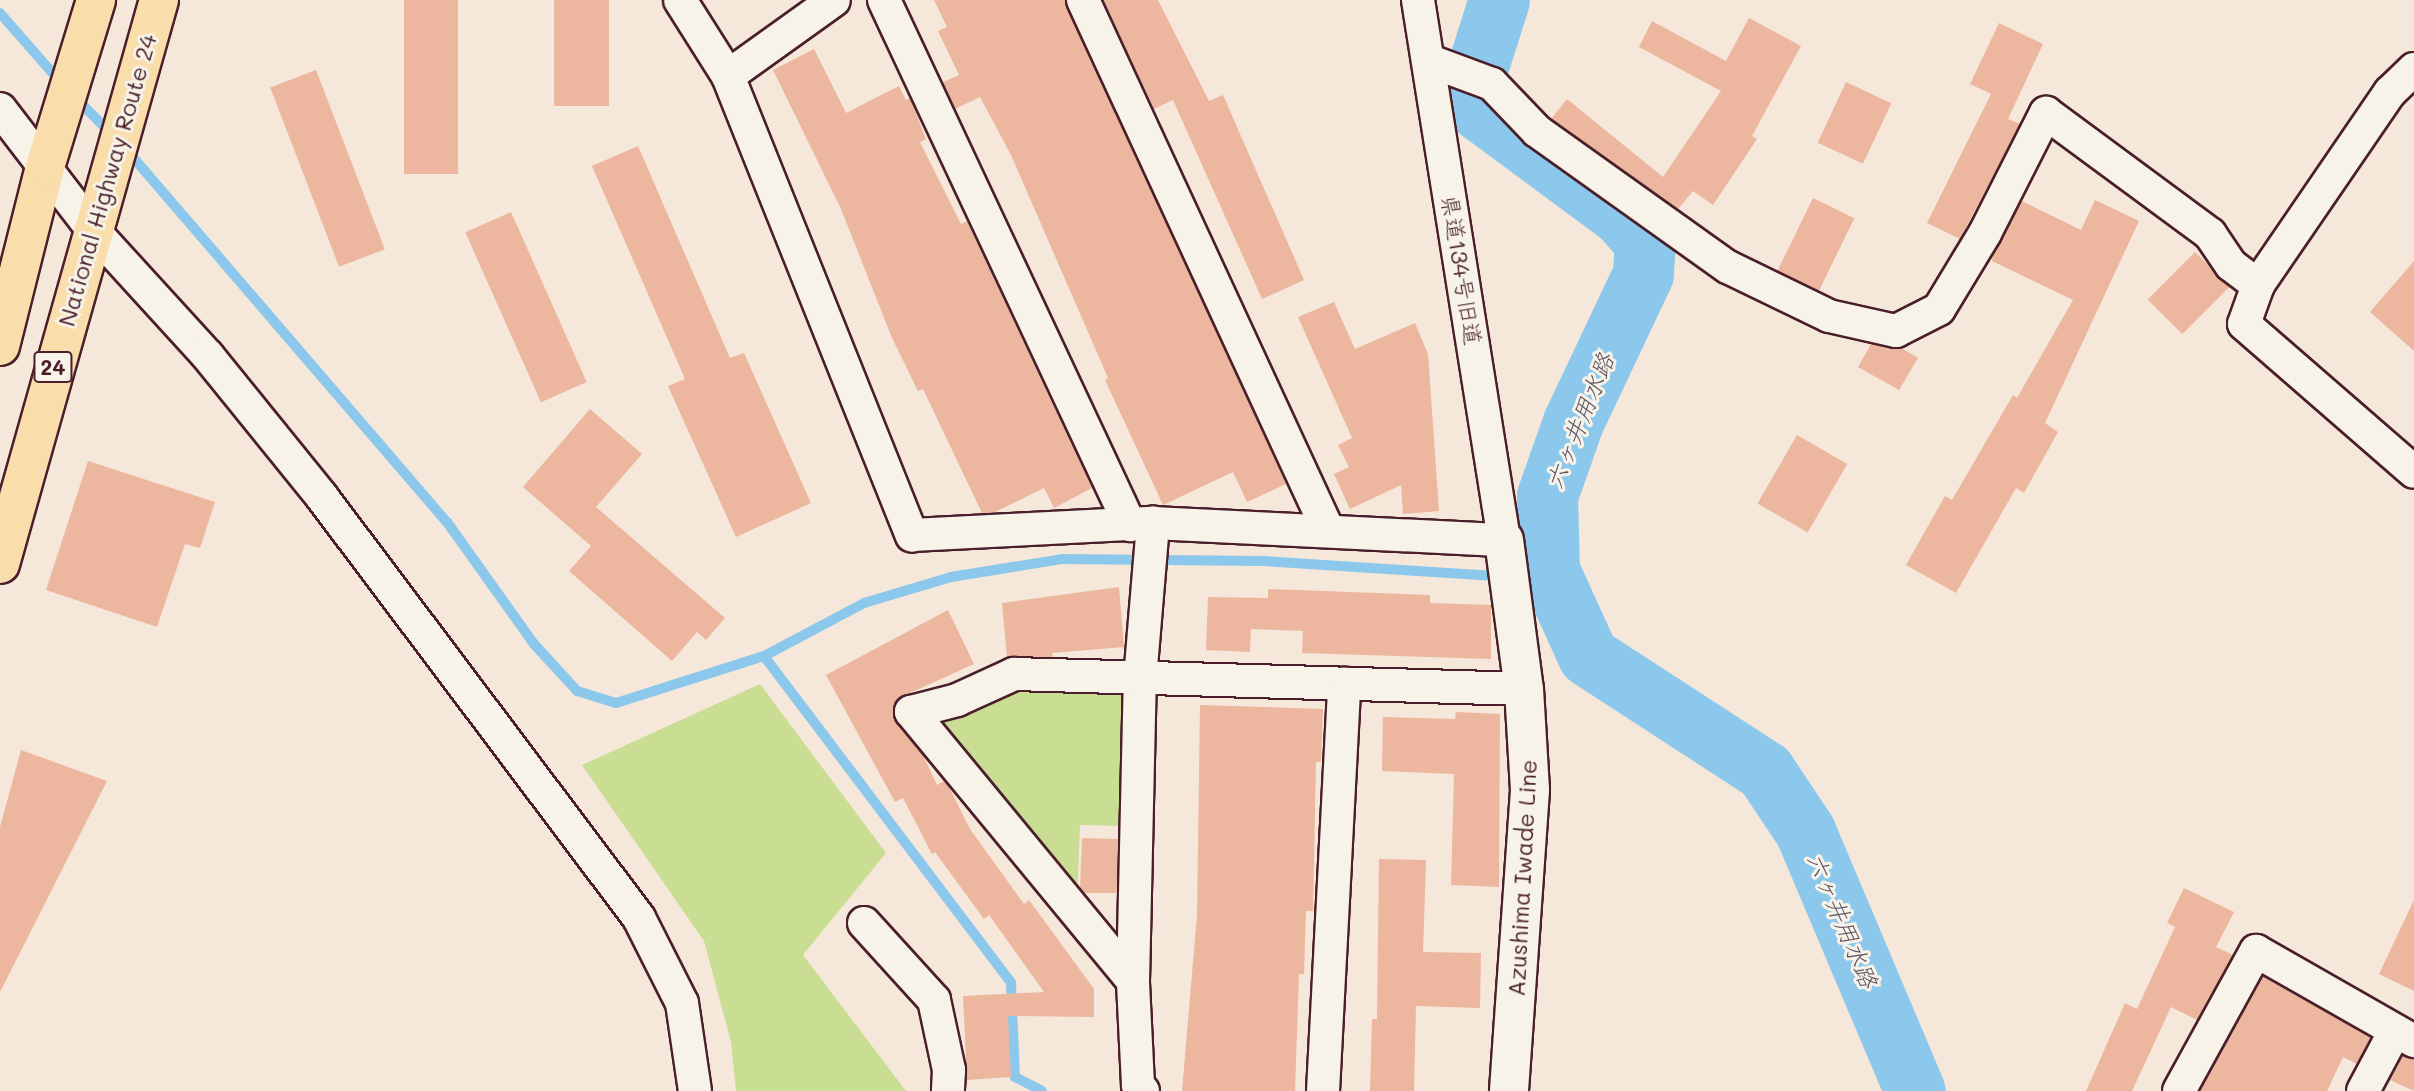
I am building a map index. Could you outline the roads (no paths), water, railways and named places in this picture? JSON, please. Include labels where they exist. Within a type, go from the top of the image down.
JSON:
[{"type":"highway","name":"National Highway Route 24","points":[[0,564],[92,229],[159,0]]},
{"type":"highway","name":"24","points":[[0,346],[46,167],[91,15]]},
{"type":"main road","name":"Azushima Iwade Line","points":[[1504,540],[1524,689],[1531,789],[1509,1091]]},
{"type":"street","points":[[680,0],[728,76],[912,535],[1327,528],[1504,540]]},
{"type":"street","points":[[728,76],[834,0]]},
{"type":"street","points":[[884,0],[1145,531],[1149,580],[1140,679],[1133,981],[1138,1085],[1143,1091]]},
{"type":"street","points":[[1083,0],[1327,528]]},
{"type":"street","name":"県道134号旧道","points":[[1418,0],[1430,61],[1504,540]]},
{"type":"street","points":[[1430,61],[1462,69],[1492,85],[1537,131],[1728,267],[1829,316],[1896,331],[1939,309],[1985,233],[2046,113],[2210,234],[2231,265],[2258,285]]},
{"type":"street","points":[[2414,69],[2390,92],[2258,285],[2244,324],[2414,472]]},
{"type":"street","points":[[0,109],[92,229],[208,356],[323,496],[639,918],[682,1003],[695,1091]]},
{"type":"street","points":[[1133,981],[911,712],[957,700],[1014,674],[1524,689]]},
{"type":"street","points":[[1323,1091],[1344,684]]},
{"type":"street","points":[[864,923],[934,1000],[949,1070],[948,1091]]},
{"type":"street","points":[[2179,1091],[2256,951],[2405,1036],[2363,1091]]},
{"type":"waterway","name":"六ヶ井用水路","points":[[1499,0],[1471,88],[1479,110],[1621,215],[1645,242],[1643,274],[1573,422],[1547,496],[1549,570],[1588,656],[1765,771],[1805,831],[1915,1091]]},
{"type":"waterway","points":[[0,13],[62,84]]},
{"type":"waterway","points":[[74,96],[114,137]]},
{"type":"waterway","points":[[125,148],[447,522],[534,644],[577,691],[616,703],[764,656],[864,603],[951,577],[1062,559],[1264,561],[1554,580]]},
{"type":"waterway","points":[[764,656],[1011,983],[1015,1077],[1042,1091]]}]
